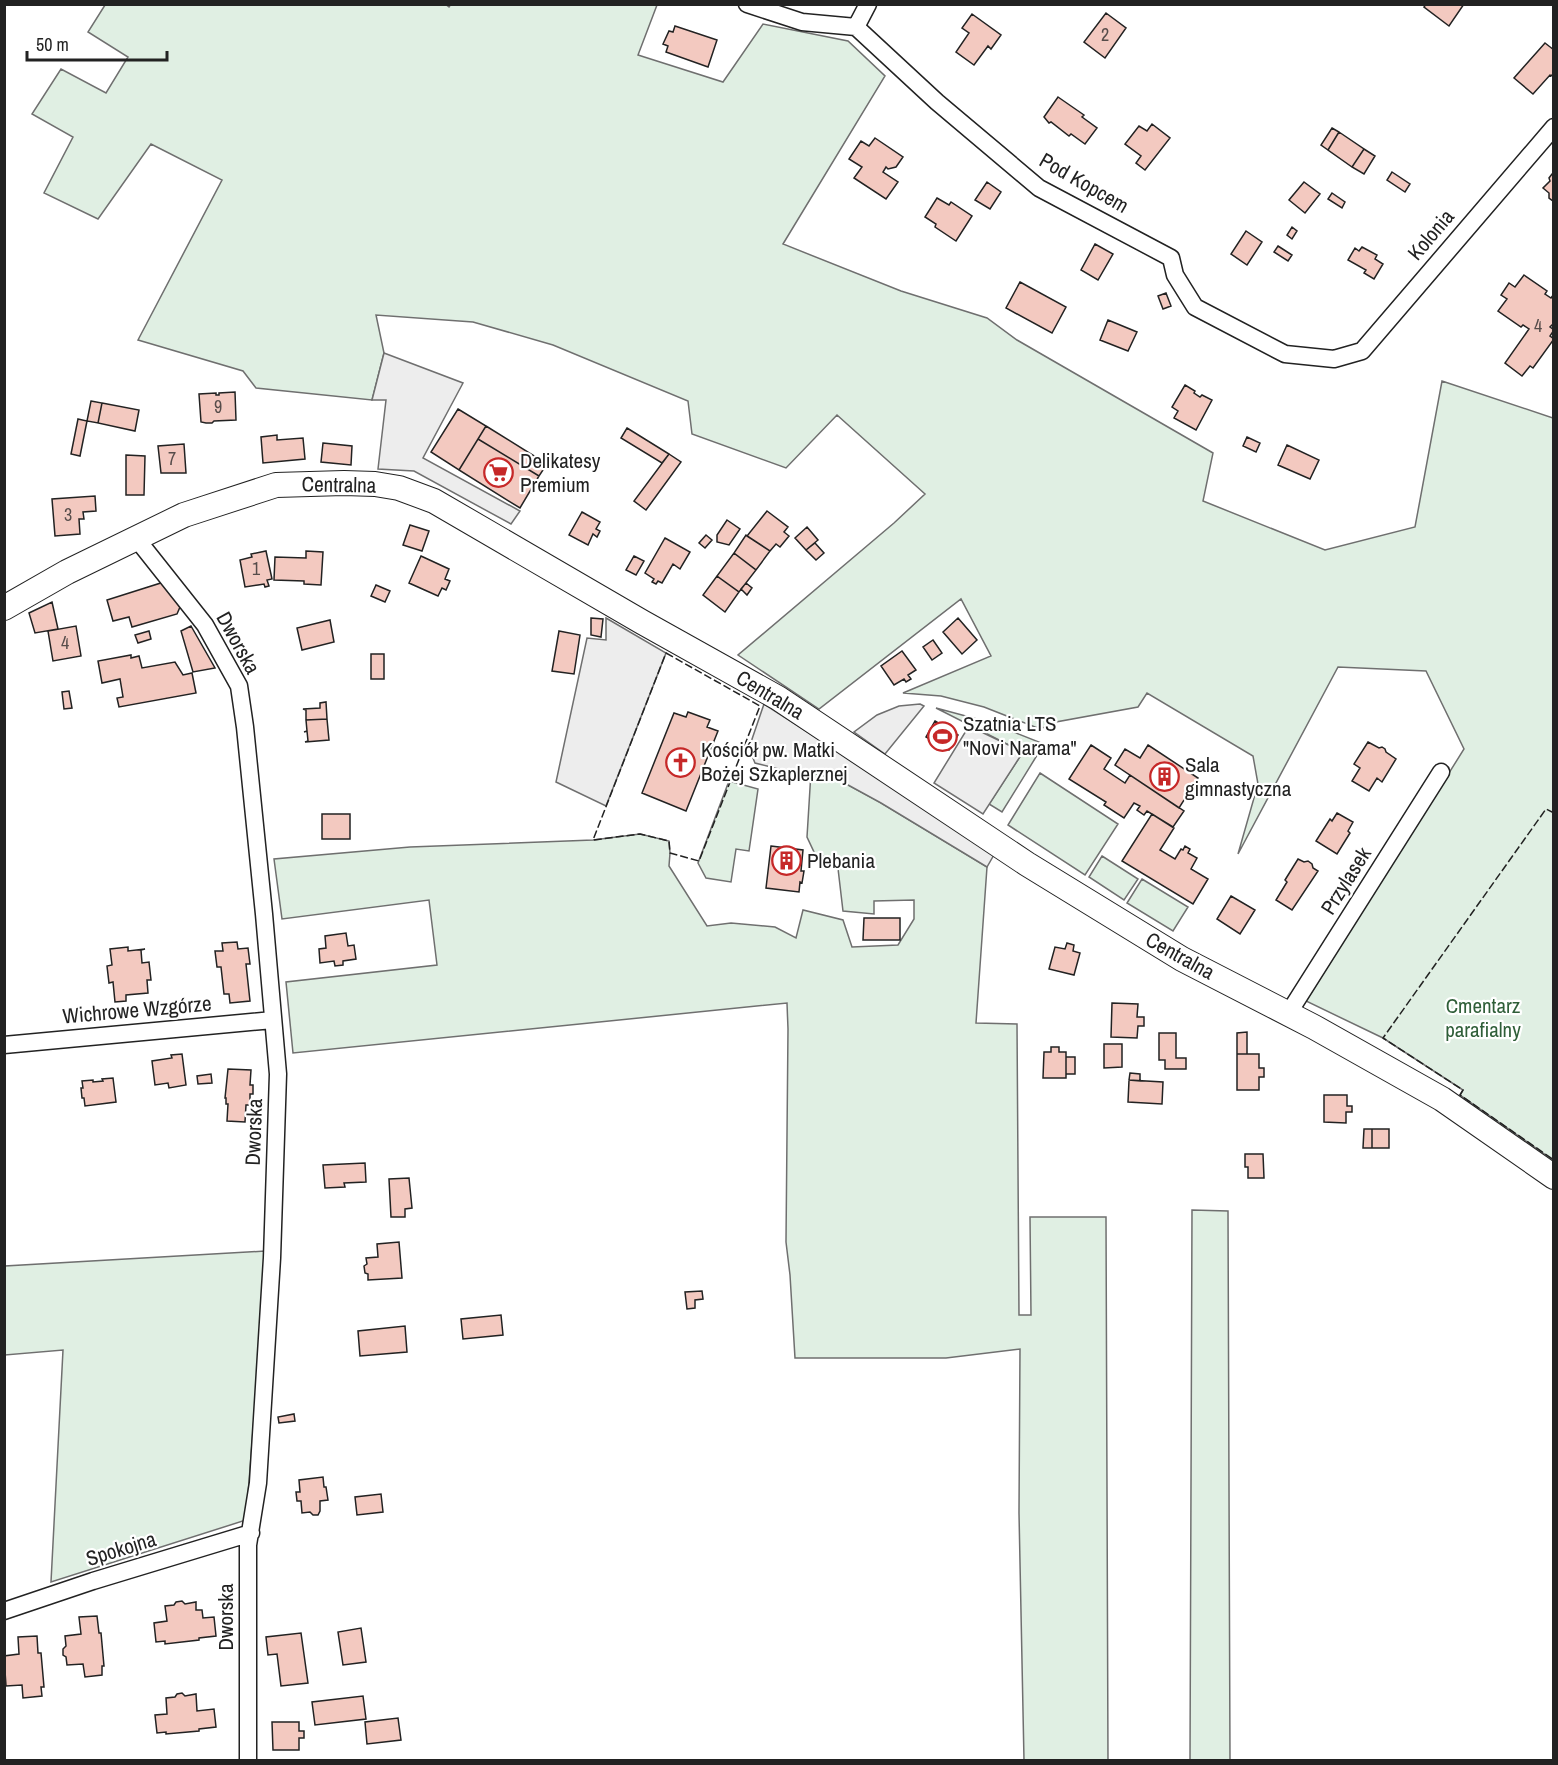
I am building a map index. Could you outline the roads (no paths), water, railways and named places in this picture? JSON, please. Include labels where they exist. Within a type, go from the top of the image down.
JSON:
[{"type":"street","points":[[747,4],[802,21],[856,27],[868,4]]},
{"type":"street","name":"Pod Kopcem","points":[[856,27],[938,102],[1039,188],[1171,258],[1175,275],[1194,307],[1285,354],[1334,359]]},
{"type":"street","name":"Kolonia","points":[[1334,359],[1362,351],[1554,127]]},
{"type":"street","name":"Centralna","points":[[4,608],[68,572],[184,514],[276,485],[344,483],[375,484],[399,488],[434,501],[778,698],[1027,864],[1182,959],[1288,1014],[1442,1099],[1554,1177]]},
{"type":"street","name":"Dworska","points":[[136,538],[205,625],[238,686],[245,727],[278,1074],[272,1258],[258,1483],[248,1545],[248,1761]]},
{"type":"street","name":"Przylasek","points":[[1288,1014],[1441,772]]},
{"type":"street","name":"Wichrowe Wzgórze","points":[[4,1045],[273,1020]]},
{"type":"street","name":"Spokojna","points":[[4,1611],[93,1581],[251,1533]]},
{"type":"place","name":"Delikatesy Premium","points":[[499,473]]},
{"type":"place","name":"Szatnia LTS \"Novi Narama\"","points":[[942,736]]},
{"type":"place","name":"Kościół pw. Matki Bożej Szkaplerznej","points":[[680,762]]},
{"type":"place","name":"Sala gimnastyczna","points":[[1164,777]]},
{"type":"place","name":"Plebania","points":[[786,861]]},
{"type":"park label","name":"Cmentarz parafialny","points":[[1483,1018]]}]
